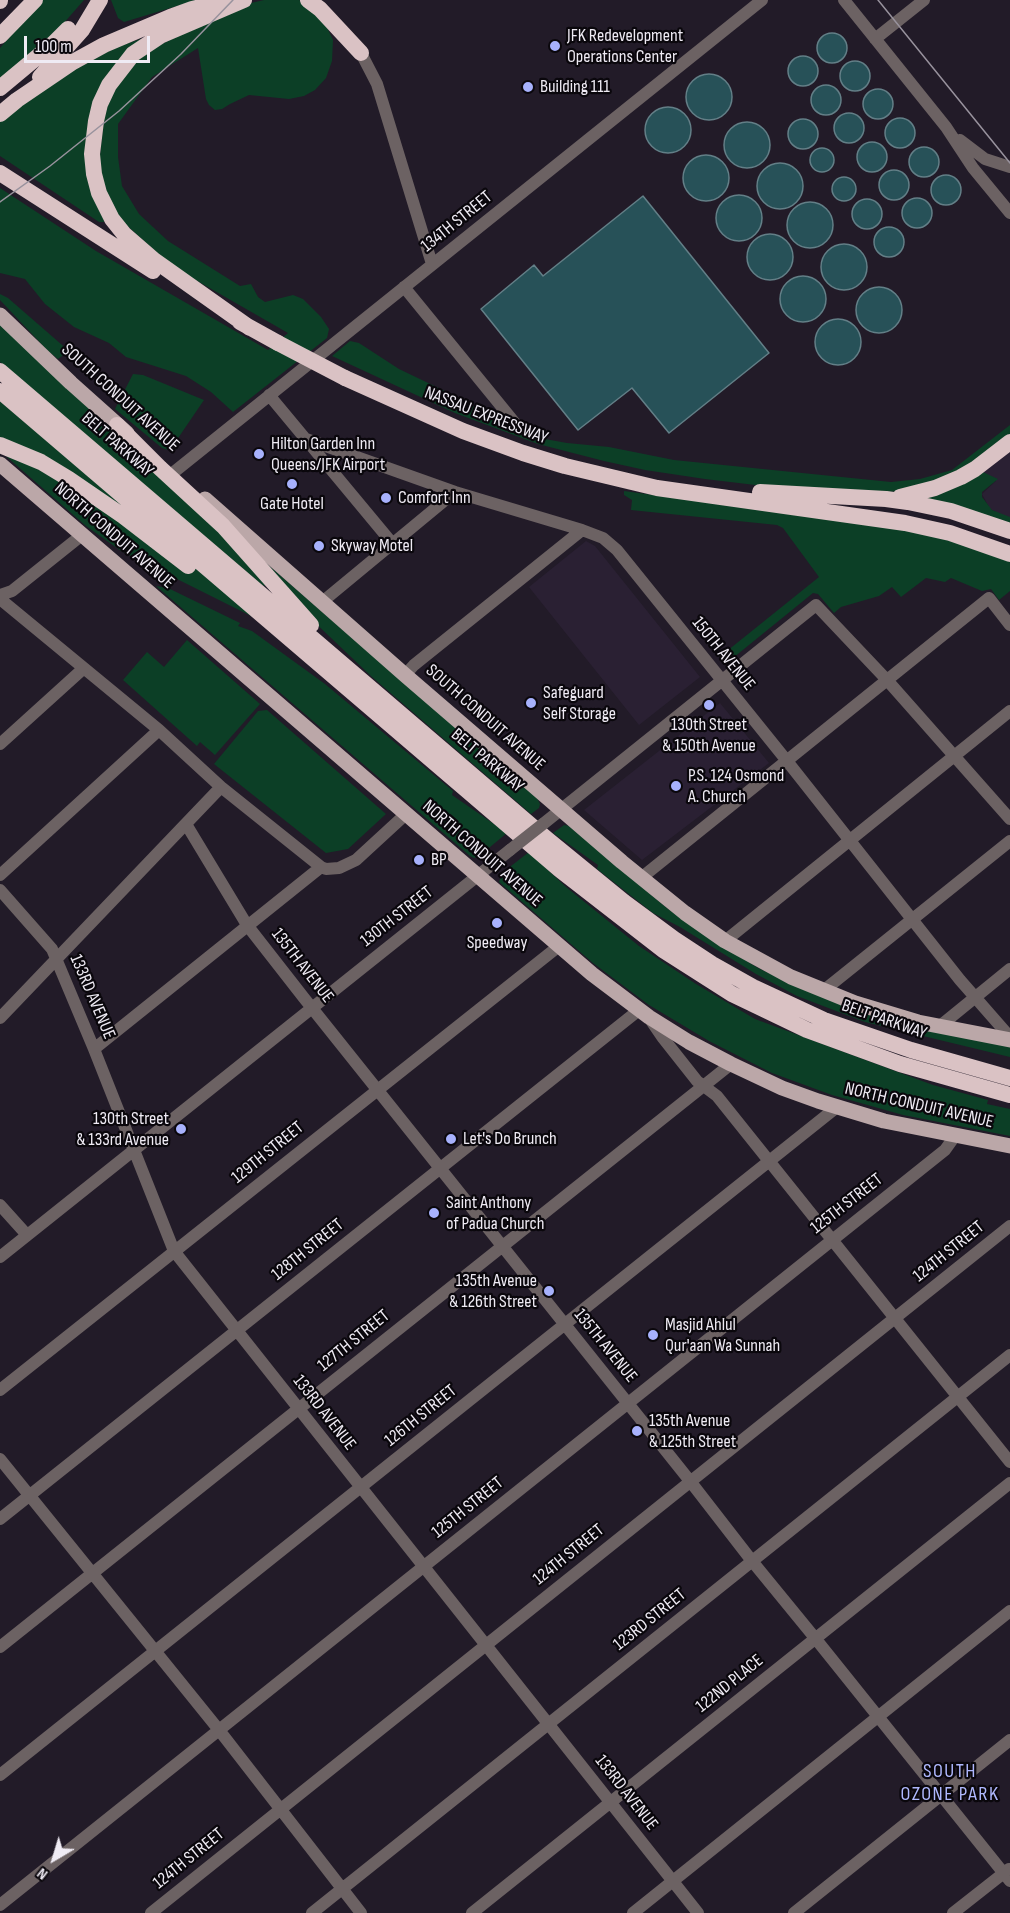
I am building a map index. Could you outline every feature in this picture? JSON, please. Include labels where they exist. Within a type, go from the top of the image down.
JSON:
[{"type":"highway","points":[[0,36],[35,0]]},
{"type":"highway","points":[[0,88],[54,44],[82,14],[91,0]]},
{"type":"highway","points":[[17,100],[82,30],[100,0]]},
{"type":"highway","points":[[0,114],[73,62],[104,45],[192,9],[233,0]]},
{"type":"highway","points":[[244,0],[160,36],[133,54],[109,85],[100,104],[93,154],[94,174],[99,193],[112,219],[124,234],[146,254],[250,328]]},
{"type":"highway","points":[[308,0],[320,9],[361,53]]},
{"type":"highway","points":[[331,0],[333,14],[361,53]]},
{"type":"highway","name":"NASSAU EXPRESSWAY","points":[[0,173],[113,247],[250,328],[345,378],[478,437],[530,456],[657,488],[905,523],[950,533],[1010,555]]},
{"type":"highway","name":"BELT PARKWAY","points":[[0,370],[600,883],[649,921],[712,964],[767,994],[824,1020],[896,1046],[1010,1078]]},
{"type":"highway","name":"BELT PARKWAY","points":[[0,391],[585,891],[663,950],[704,977],[762,1010],[807,1030],[853,1048],[931,1073],[1010,1095]]},
{"type":"highway","points":[[117,425],[223,526],[358,677]]},
{"type":"highway","points":[[886,499],[928,490],[953,481],[975,469],[1010,442]]},
{"type":"highway","points":[[0,445],[40,462],[123,516],[188,566],[375,725],[435,763]]},
{"type":"highway","points":[[578,469],[751,492],[886,499],[916,503],[951,511],[1010,531]]},
{"type":"highway","points":[[931,1073],[1010,1102]]},
{"type":"main road","name":"SOUTH CONDUIT AVENUE","points":[[0,315],[117,425],[174,472],[405,675],[642,878],[725,941],[823,991],[885,1013],[940,1026],[1010,1038]]},
{"type":"main road","name":"NORTH CONDUIT AVENUE","points":[[2,467],[559,946],[603,983],[644,1013],[700,1048],[782,1088],[884,1121],[1010,1146]]},
{"type":"street","name":"134TH STREET","points":[[174,472],[762,0]]},
{"type":"street","points":[[844,0],[946,127],[973,168],[1010,213]]},
{"type":"street","points":[[875,39],[924,0]]},
{"type":"street","points":[[361,53],[377,84],[432,264]]},
{"type":"street","points":[[946,127],[979,155],[1010,168]]},
{"type":"street","points":[[404,286],[519,428]]},
{"type":"street","points":[[269,395],[392,543]]},
{"type":"street","name":"150TH AVENUE","points":[[306,439],[455,492],[603,538],[617,550],[960,980],[1010,1038]]},
{"type":"street","points":[[321,602],[455,492]]},
{"type":"street","points":[[405,675],[414,665],[582,530]]},
{"type":"street","points":[[82,535],[12,591],[0,597],[159,730],[221,787],[321,867],[339,868],[356,860],[406,814]]},
{"type":"street","points":[[642,878],[989,598],[1010,625]]},
{"type":"street","name":"130TH STREET","points":[[0,1257],[816,605],[887,680]]},
{"type":"street","points":[[0,744],[84,668]]},
{"type":"street","points":[[887,680],[1010,819]]},
{"type":"street","points":[[725,941],[1010,711]]},
{"type":"street","points":[[0,875],[159,730]]},
{"type":"street","points":[[0,1018],[221,787]]},
{"type":"street","name":"135TH AVENUE","points":[[186,824],[248,925],[312,1008],[752,1561],[941,1795],[1008,1874]]},
{"type":"street","points":[[823,991],[1010,842]]},
{"type":"street","points":[[94,1049],[321,867]]},
{"type":"street","name":"133RD AVENUE","points":[[0,890],[52,949],[174,1251],[698,1913]]},
{"type":"street","name":"129TH STREET","points":[[0,1390],[559,946]]},
{"type":"street","points":[[940,1026],[1010,969]]},
{"type":"street","points":[[644,1013],[697,1081],[717,1096],[1010,1462]]},
{"type":"street","name":"128TH STREET","points":[[0,1519],[439,1167],[644,1013]]},
{"type":"street","name":"127TH STREET","points":[[0,1647],[731,1064]]},
{"type":"street","name":"126TH STREET","points":[[0,1775],[837,1107]]},
{"type":"street","name":"125TH STREET","points":[[0,1905],[945,1150],[955,1136]]},
{"type":"street","points":[[0,1205],[27,1235]]},
{"type":"street","name":"124TH STREET","points":[[150,1913],[1010,1226]]},
{"type":"street","name":"123RD STREET","points":[[312,1913],[1010,1354]]},
{"type":"street","points":[[0,1459],[219,1730],[361,1913]]},
{"type":"street","name":"122ND PLACE","points":[[472,1913],[1010,1483]]},
{"type":"street","points":[[633,1913],[1010,1611]]},
{"type":"street","points":[[794,1913],[1010,1740]]},
{"type":"street","points":[[953,1913],[1008,1874]]},
{"type":"shaded area","points":[[832,33],[843,37],[847,48],[843,59],[832,63],[821,59],[817,48],[821,37]]},
{"type":"shaded area","points":[[803,56],[814,60],[818,71],[814,82],[803,86],[792,82],[788,71],[792,60]]},
{"type":"shaded area","points":[[855,61],[866,65],[870,76],[866,87],[855,91],[844,87],[840,76],[844,65]]},
{"type":"shaded area","points":[[709,74],[718,75],[726,80],[731,88],[731,106],[726,114],[718,119],[709,120],[700,119],[692,114],[687,106],[686,97],[687,88],[692,80],[700,75]]},
{"type":"shaded area","points":[[826,85],[837,89],[841,100],[837,111],[826,115],[815,111],[811,100],[815,89]]},
{"type":"shaded area","points":[[878,89],[889,93],[893,104],[889,115],[878,119],[867,115],[863,104],[867,93]]},
{"type":"shaded area","points":[[668,107],[677,108],[685,113],[690,121],[690,139],[685,147],[677,152],[668,153],[659,152],[651,147],[646,139],[645,130],[646,121],[651,113],[659,108]]},
{"type":"shaded area","points":[[849,113],[860,117],[864,128],[860,139],[849,143],[838,139],[834,128],[838,117]]},
{"type":"shaded area","points":[[900,118],[911,122],[915,133],[911,144],[900,148],[889,144],[885,133],[889,122]]},
{"type":"shaded area","points":[[803,119],[814,123],[818,134],[814,145],[803,149],[792,145],[788,134],[792,123]]},
{"type":"shaded area","points":[[747,122],[756,123],[764,128],[769,136],[769,154],[764,162],[756,167],[747,168],[738,167],[730,162],[725,154],[724,145],[725,136],[730,128],[738,123]]},
{"type":"shaded area","points":[[872,142],[883,146],[887,157],[883,168],[872,172],[861,168],[857,157],[861,146]]},
{"type":"shaded area","points":[[924,147],[935,151],[939,162],[935,173],[924,177],[913,173],[909,162],[913,151]]},
{"type":"shaded area","points":[[822,148],[831,151],[834,160],[831,169],[822,172],[813,169],[810,160],[813,151]]},
{"type":"shaded area","points":[[706,155],[715,156],[723,161],[728,169],[728,187],[723,195],[715,200],[706,201],[697,200],[689,195],[684,187],[683,178],[684,169],[689,161],[697,156]]},
{"type":"shaded area","points":[[780,163],[789,164],[797,169],[802,177],[802,195],[797,203],[789,208],[780,209],[771,208],[763,203],[758,195],[757,186],[758,177],[763,169],[771,164]]},
{"type":"shaded area","points":[[894,170],[905,174],[909,185],[905,196],[894,200],[883,196],[879,185],[883,174]]},
{"type":"shaded area","points":[[946,175],[957,179],[961,190],[957,201],[946,205],[935,201],[931,190],[935,179]]},
{"type":"shaded area","points":[[844,177],[853,180],[856,189],[853,198],[844,201],[835,198],[832,189],[835,180]]},
{"type":"shaded area","points":[[739,195],[748,196],[756,201],[761,209],[761,227],[756,235],[748,240],[739,241],[730,240],[722,235],[717,227],[716,218],[717,209],[722,201],[730,196]]},
{"type":"shaded area","points":[[643,196],[769,353],[669,433],[632,388],[578,430],[481,309],[534,265],[543,276]]},
{"type":"shaded area","points":[[917,198],[928,202],[932,213],[928,224],[917,228],[906,224],[902,213],[906,202]]},
{"type":"shaded area","points":[[867,199],[878,203],[882,214],[878,225],[867,229],[856,225],[852,214],[856,203]]},
{"type":"shaded area","points":[[810,202],[819,203],[827,208],[832,216],[832,234],[827,242],[819,247],[810,248],[801,247],[793,242],[788,234],[787,225],[788,216],[793,208],[801,203]]},
{"type":"shaded area","points":[[889,227],[900,231],[904,242],[900,253],[889,257],[878,253],[874,242],[878,231]]},
{"type":"shaded area","points":[[770,234],[779,235],[787,240],[792,248],[792,266],[787,274],[779,279],[770,280],[761,279],[753,274],[748,266],[747,257],[748,248],[753,240],[761,235]]},
{"type":"shaded area","points":[[844,244],[853,245],[861,250],[866,258],[866,276],[861,284],[853,289],[844,290],[835,289],[827,284],[822,276],[821,267],[822,258],[827,250],[835,245]]},
{"type":"shaded area","points":[[803,276],[812,277],[820,282],[825,290],[825,308],[820,316],[812,321],[803,322],[794,321],[786,316],[781,308],[780,299],[781,290],[786,282],[794,277]]},
{"type":"shaded area","points":[[879,287],[888,288],[896,293],[901,301],[901,319],[896,327],[888,332],[879,333],[870,332],[862,327],[857,319],[856,310],[857,301],[862,293],[870,288]]},
{"type":"shaded area","points":[[838,319],[847,320],[855,325],[860,333],[860,351],[855,359],[847,364],[838,365],[829,364],[821,359],[816,351],[815,342],[816,333],[821,325],[829,320]]},
{"type":"shaded area","points":[[1010,448],[1010,520],[990,509],[982,494],[996,481],[980,471]]},
{"type":"shaded area","points":[[586,541],[595,546],[700,677],[639,725],[529,587]]},
{"type":"shaded area","name":"P.S. 124 Osmond A. Church","points":[[720,703],[769,763],[642,860],[584,810]]},
{"type":"green space","points":[[42,0],[84,0],[49,40],[0,80],[0,48]]},
{"type":"green space","points":[[111,0],[197,0],[124,22],[118,18]]},
{"type":"green space","points":[[264,0],[299,0],[310,6],[323,19],[333,40],[332,61],[326,78],[315,90],[304,96],[289,99],[249,95],[222,109],[215,110],[206,99],[198,48],[152,77],[118,124],[118,157],[122,186],[139,214],[168,241],[240,286],[251,284],[258,297],[265,302],[293,295],[303,299],[321,317],[329,329],[327,338],[233,412],[211,392],[186,376],[126,357],[109,343],[74,327],[45,304],[25,279],[0,273],[0,188],[96,251],[268,350],[288,333],[173,267],[114,214],[98,174],[106,100],[140,55],[238,6]]},
{"type":"green space","points":[[150,36],[91,119],[104,222],[99,222],[0,156],[0,111],[116,47]]},
{"type":"green space","points":[[0,294],[8,298],[69,351],[58,359],[48,351],[0,300]]},
{"type":"green space","points":[[0,323],[218,528],[266,586],[262,585],[0,362]]},
{"type":"green space","points":[[350,341],[359,343],[399,369],[447,392],[464,404],[481,408],[483,414],[523,435],[567,443],[609,447],[674,460],[891,482],[920,479],[952,470],[1010,425],[1010,434],[984,455],[948,477],[899,491],[878,493],[772,487],[705,479],[645,470],[538,444],[455,413],[332,356]]},
{"type":"green space","points":[[133,374],[143,375],[204,400],[168,450],[162,448],[115,409]]},
{"type":"green space","points":[[0,401],[255,618],[121,551],[86,526],[0,451]]},
{"type":"green space","points":[[983,472],[998,479],[982,492],[982,497],[992,510],[1010,517],[1010,523],[913,496]]},
{"type":"green space","points":[[624,491],[899,528],[967,544],[1010,562],[1010,591],[999,600],[991,589],[982,591],[951,578],[945,582],[926,578],[901,597],[892,587],[879,596],[841,607],[834,613],[818,594],[813,593],[728,662],[722,655],[819,577],[783,528],[777,525],[631,510],[632,500],[624,495]]},
{"type":"green space","points":[[259,557],[537,798],[539,808],[531,814],[372,677],[308,616]]},
{"type":"green space","points":[[156,586],[168,588],[240,623],[238,626],[252,631],[325,684],[453,791],[452,795],[507,833],[478,857],[470,856]]},
{"type":"green space","points":[[187,640],[260,704],[215,755],[200,742],[197,746],[123,680],[147,652],[164,667]]},
{"type":"green space","points":[[267,710],[386,814],[348,849],[326,853],[214,764],[258,711]]},
{"type":"green space","points":[[564,825],[569,826],[668,909],[758,968],[799,987],[1010,1045],[1010,1057],[865,1022],[797,996],[653,913],[597,869],[598,865],[553,833]]},
{"type":"green space","points":[[529,852],[566,887],[639,946],[696,984],[755,1019],[933,1085],[988,1100],[987,1104],[1010,1109],[1010,1136],[903,1115],[832,1095],[772,1073],[709,1041],[649,1005],[593,963],[499,882],[502,873]]},
{"type":"tram line","points":[[0,202],[119,111],[181,54],[233,0]]},
{"type":"tram line","points":[[878,0],[1010,163]]},
{"type":"place","name":"JFK Redevelopment Operations Center","points":[[555,46]]},
{"type":"place","name":"Building 111","points":[[528,87]]},
{"type":"place","name":"Hilton Garden Inn Queens/JFK Airport","points":[[259,454]]},
{"type":"place","name":"Gate Hotel","points":[[292,484]]},
{"type":"place","name":"Comfort Inn","points":[[386,498]]},
{"type":"place","name":"Skyway Motel","points":[[319,546]]},
{"type":"place","name":"Safeguard Self Storage","points":[[531,703]]},
{"type":"place","name":"130th Street & 150th Avenue","points":[[709,705]]},
{"type":"place","name":"P.S. 124 Osmond A. Church","points":[[676,786]]},
{"type":"place","name":"BP","points":[[419,860]]},
{"type":"place","name":"Speedway","points":[[497,923]]},
{"type":"place","name":"130th Street & 133rd Avenue","points":[[181,1129]]},
{"type":"place","name":"Let's Do Brunch","points":[[451,1139]]},
{"type":"place","name":"Saint Anthony of Padua Church","points":[[434,1213]]},
{"type":"place","name":"135th Avenue & 126th Street","points":[[549,1291]]},
{"type":"place","name":"Masjid Ahlul Qur'aan Wa Sunnah","points":[[653,1335]]},
{"type":"place","name":"135th Avenue & 125th Street","points":[[637,1431]]},
{"type":"district","name":"SOUTH OZONE PARK","points":[[950,1784]]}]
